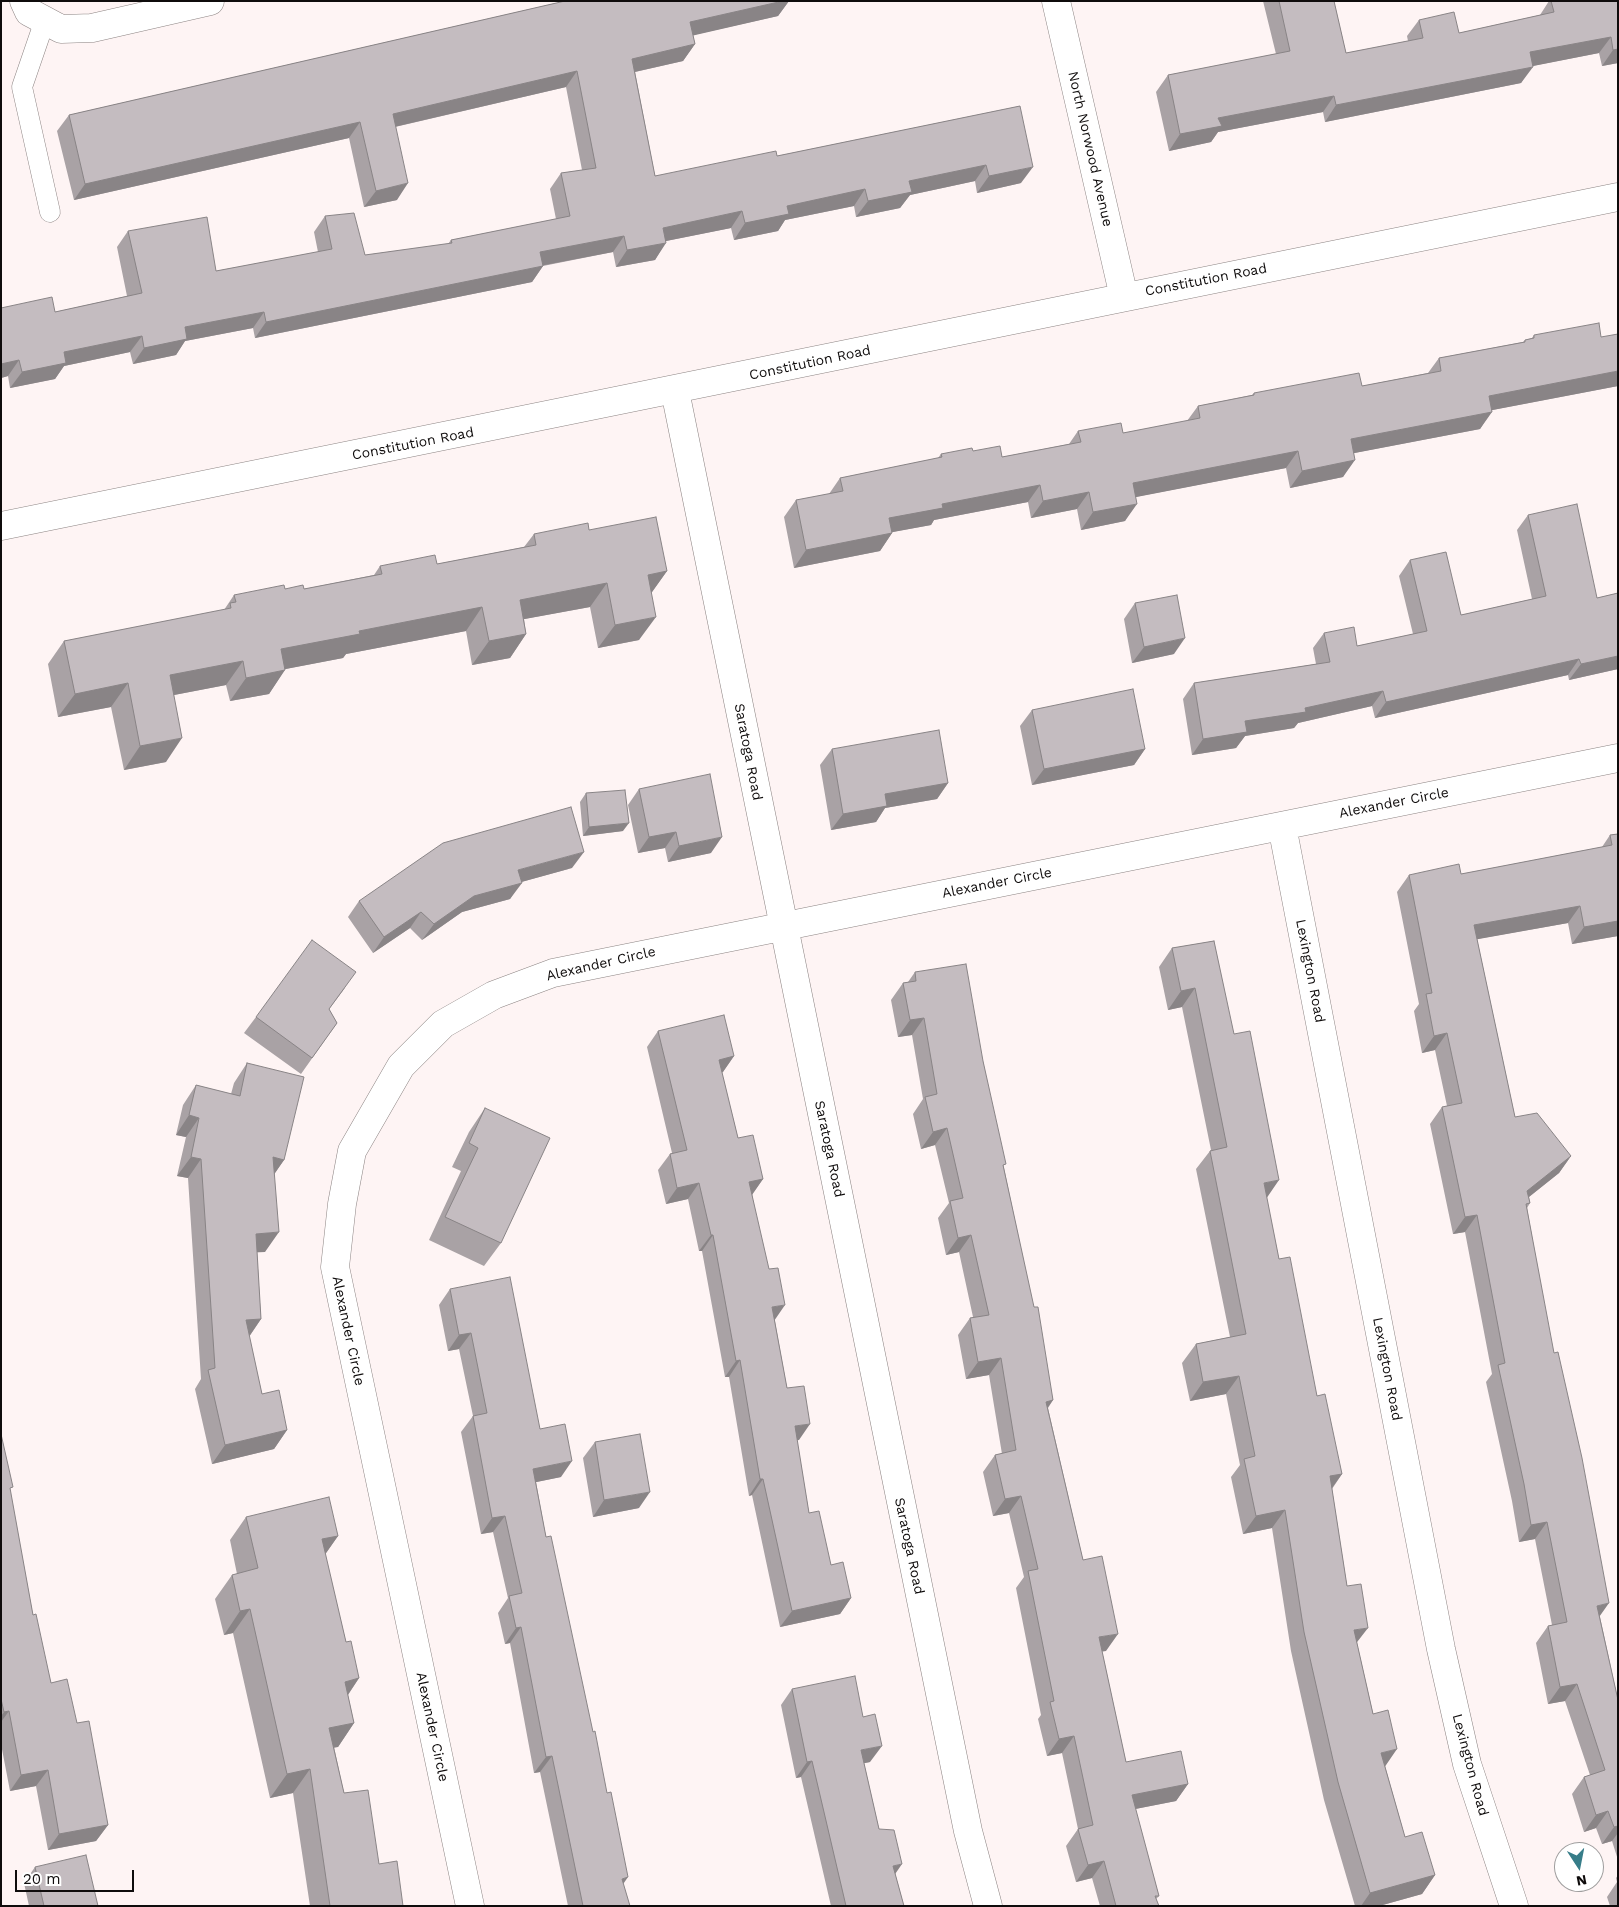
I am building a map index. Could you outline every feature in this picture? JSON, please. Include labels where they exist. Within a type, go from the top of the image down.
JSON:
[{"type":"street","points":[[33,11],[61,29],[92,28],[210,1]]},
{"type":"street","name":"North Norwood Avenue","points":[[1056,1],[1124,297]]},
{"type":"street","name":"Constitution Road","points":[[1,526],[676,391],[1124,297],[1618,197]]},
{"type":"street","name":"Saratoga Road","points":[[676,391],[968,1831],[988,1906]]},
{"type":"street","name":"Alexander Circle","points":[[470,1906],[335,1267],[342,1204],[352,1151],[401,1066],[443,1024],[494,995],[553,973],[783,925],[1618,758]]},
{"type":"street","name":"Lexington Road","points":[[1282,826],[1441,1649],[1467,1764],[1514,1906]]},
{"type":"lane","points":[[33,11],[22,88],[50,212]]},
{"type":"building","points":[[565,1],[783,1],[690,22],[695,44],[632,59],[655,176],[776,151],[777,156],[1020,106],[1033,167],[989,176],[986,165],[909,181],[912,192],[868,201],[865,189],[787,206],[789,214],[745,223],[742,211],[663,228],[666,243],[627,250],[624,236],[540,252],[543,266],[266,322],[264,312],[185,327],[187,339],[144,348],[142,336],[64,352],[66,363],[22,372],[19,360],[1,364],[1,308],[52,297],[55,312],[142,293],[128,231],[207,217],[216,271],[332,249],[325,216],[354,213],[365,255],[452,243],[451,240],[570,216],[561,173],[596,168],[577,71],[393,114],[408,183],[376,191],[360,122],[85,184],[69,115]]},
{"type":"building","points":[[1279,1],[1334,1],[1346,53],[1423,38],[1419,20],[1454,12],[1459,33],[1554,12],[1551,1],[1618,1],[1618,49],[1613,50],[1611,37],[1530,52],[1533,67],[1336,105],[1334,96],[1218,118],[1222,126],[1180,134],[1168,75],[1290,51]]},
{"type":"building","points":[[1599,323],[1601,337],[1618,334],[1618,371],[1489,396],[1492,412],[1351,439],[1355,460],[1302,471],[1298,451],[1133,483],[1137,504],[1093,512],[1089,492],[1043,501],[1040,485],[942,504],[943,508],[889,518],[892,533],[806,550],[796,500],[843,491],[840,478],[942,457],[941,454],[972,448],[973,451],[1000,446],[1002,457],[1081,442],[1078,431],[1121,423],[1123,433],[1200,418],[1198,406],[1359,373],[1362,386],[1441,371],[1439,358],[1525,342],[1525,340],[1534,338],[1534,335]]},
{"type":"building","points":[[1577,504],[1597,598],[1618,593],[1618,656],[1581,664],[1579,659],[1386,702],[1383,691],[1305,708],[1306,712],[1245,721],[1247,732],[1203,739],[1194,683],[1330,662],[1324,633],[1354,627],[1357,646],[1427,631],[1410,560],[1446,552],[1461,615],[1546,596],[1528,515]]},
{"type":"building","points":[[656,517],[667,571],[648,575],[656,617],[615,625],[607,583],[520,600],[526,634],[489,641],[482,607],[359,631],[360,634],[281,649],[285,670],[246,678],[243,661],[170,675],[182,738],[140,746],[128,683],[75,694],[64,641],[231,608],[230,603],[236,602],[234,595],[284,585],[285,589],[303,585],[304,589],[382,574],[380,566],[435,555],[437,564],[536,545],[534,534],[588,523],[589,530]]},
{"type":"building","points":[[1177,595],[1185,638],[1144,647],[1135,603]]},
{"type":"building","points":[[1133,689],[1145,749],[1044,769],[1032,710]]},
{"type":"building","points":[[939,730],[948,783],[885,794],[887,806],[843,814],[832,749]]},
{"type":"building","points":[[710,774],[722,837],[679,846],[676,832],[649,837],[639,789]]},
{"type":"building","points":[[625,790],[629,823],[589,827],[586,793]]},
{"type":"building","points":[[571,807],[584,852],[518,870],[522,883],[474,896],[434,924],[421,912],[384,937],[359,901],[443,843]]},
{"type":"building","points":[[1618,834],[1618,921],[1584,927],[1580,906],[1474,925],[1515,1117],[1537,1113],[1571,1156],[1527,1191],[1530,1203],[1526,1204],[1554,1353],[1558,1352],[1582,1458],[1609,1603],[1597,1606],[1618,1700],[1618,1826],[1614,1827],[1608,1811],[1596,1815],[1584,1777],[1605,1770],[1577,1684],[1560,1687],[1548,1626],[1567,1622],[1547,1522],[1531,1525],[1498,1365],[1505,1363],[1477,1215],[1465,1217],[1442,1107],[1462,1103],[1447,1033],[1434,1036],[1426,994],[1432,993],[1409,875],[1459,864],[1461,874],[1612,845],[1610,835]]},
{"type":"building","points":[[312,940],[356,972],[329,1009],[337,1023],[312,1058],[256,1017]]},
{"type":"building","points":[[1214,941],[1234,1034],[1250,1031],[1279,1180],[1264,1183],[1279,1259],[1290,1257],[1317,1396],[1325,1394],[1342,1474],[1330,1476],[1347,1586],[1361,1584],[1368,1628],[1354,1630],[1373,1714],[1388,1710],[1397,1749],[1381,1753],[1405,1837],[1422,1832],[1435,1875],[1370,1893],[1338,1782],[1304,1632],[1285,1510],[1256,1516],[1244,1459],[1255,1456],[1239,1376],[1203,1382],[1196,1344],[1246,1334],[1210,1151],[1227,1147],[1195,988],[1181,991],[1172,948]]},
{"type":"building","points":[[966,964],[983,1061],[1006,1164],[1003,1165],[1034,1307],[1038,1307],[1053,1400],[1046,1402],[1083,1560],[1102,1556],[1118,1634],[1099,1637],[1126,1762],[1181,1751],[1188,1784],[1132,1795],[1159,1896],[1155,1896],[1159,1906],[1116,1906],[1104,1861],[1088,1865],[1078,1829],[1093,1825],[1074,1736],[1059,1739],[1050,1702],[1054,1701],[1028,1571],[1038,1569],[1021,1496],[1005,1499],[995,1455],[1016,1450],[1001,1358],[978,1362],[970,1318],[989,1315],[971,1235],[958,1238],[950,1201],[963,1198],[947,1128],[933,1132],[925,1097],[937,1094],[924,1018],[910,1020],[903,983],[916,981],[915,972]]},
{"type":"building","points":[[724,1015],[734,1056],[719,1060],[738,1138],[753,1135],[763,1179],[749,1182],[769,1269],[778,1268],[785,1305],[772,1307],[787,1388],[804,1386],[810,1424],[795,1426],[809,1513],[819,1511],[831,1565],[843,1562],[851,1598],[792,1611],[763,1479],[760,1479],[740,1360],[736,1361],[713,1235],[711,1235],[699,1183],[677,1188],[670,1154],[687,1150],[658,1031]]},
{"type":"building","points":[[247,1063],[304,1077],[284,1160],[273,1157],[279,1232],[256,1234],[261,1319],[246,1320],[262,1394],[279,1390],[287,1430],[225,1445],[208,1370],[215,1368],[201,1159],[191,1157],[199,1118],[189,1115],[196,1085],[240,1096]]},
{"type":"building","points":[[485,1108],[550,1138],[501,1243],[445,1217],[478,1148],[469,1143]]},
{"type":"building","points":[[510,1277],[540,1429],[565,1424],[572,1461],[533,1469],[546,1537],[551,1536],[607,1793],[611,1792],[628,1877],[622,1879],[630,1906],[583,1906],[552,1756],[546,1757],[521,1627],[516,1628],[509,1596],[522,1593],[505,1516],[492,1518],[473,1416],[487,1413],[471,1333],[459,1335],[450,1289]]},
{"type":"building","points":[[1,1434],[13,1487],[10,1488],[33,1615],[36,1614],[51,1683],[67,1679],[77,1723],[89,1721],[108,1825],[59,1834],[48,1770],[21,1775],[9,1711],[4,1712],[1,1699]]},
{"type":"building","points":[[640,1434],[650,1492],[604,1500],[595,1442]]},
{"type":"building","points":[[329,1497],[338,1536],[322,1539],[346,1642],[351,1641],[359,1678],[345,1682],[354,1723],[329,1728],[344,1793],[368,1790],[379,1864],[397,1861],[403,1906],[330,1906],[310,1769],[287,1774],[250,1609],[240,1611],[232,1575],[258,1568],[246,1517]]},
{"type":"building","points":[[855,1676],[863,1717],[875,1714],[882,1746],[861,1750],[879,1829],[894,1830],[902,1864],[893,1866],[904,1906],[846,1906],[812,1761],[807,1762],[792,1689]]},
{"type":"building","points":[[86,1855],[98,1906],[44,1906],[35,1867]]}]
